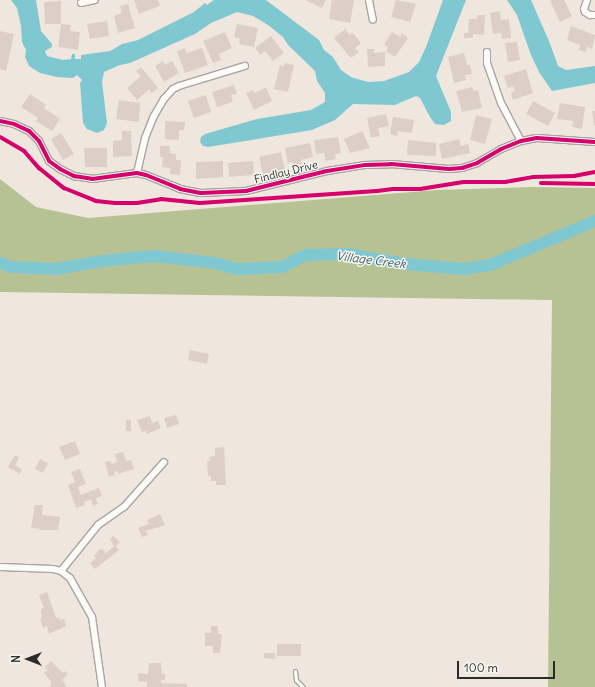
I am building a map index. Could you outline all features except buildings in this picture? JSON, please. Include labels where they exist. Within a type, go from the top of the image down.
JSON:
[{"type":"street","points":[[81,2],[95,0]]},
{"type":"street","points":[[369,0],[373,20]]},
{"type":"street","points":[[588,0],[584,9],[585,12],[590,15],[595,15]]},
{"type":"street","points":[[487,52],[486,63],[501,103],[521,141]]},
{"type":"street","points":[[137,173],[145,138],[154,116],[164,99],[173,89],[244,66]]},
{"type":"street","name":"Findlay Drive","points":[[0,121],[14,124],[29,131],[39,141],[49,161],[60,169],[74,176],[92,179],[137,173],[146,175],[180,189],[201,193],[235,192],[327,171],[366,165],[392,164],[462,168],[478,163],[501,149],[521,141],[537,138],[595,142]]},
{"type":"street","points":[[61,571],[98,525],[124,507],[164,462]]},
{"type":"street","points":[[0,567],[41,567],[61,571],[70,578],[92,617],[102,687]]},
{"type":"lane","points":[[295,671],[296,680],[302,687]]},
{"type":"green space","points":[[0,179],[36,207],[88,218],[437,190],[531,187],[595,188],[595,687],[548,687],[552,300],[0,292]]},
{"type":"water","points":[[11,0],[36,0],[41,31],[52,44],[52,47],[45,51],[47,56],[63,60],[71,59],[72,54],[75,54],[75,59],[81,59],[81,55],[110,51],[122,44],[138,40],[194,12],[205,3],[207,5],[214,0],[266,0],[319,40],[324,50],[333,57],[341,70],[351,77],[368,82],[384,81],[409,72],[419,62],[443,0],[466,0],[436,76],[451,112],[451,121],[444,125],[435,124],[420,98],[416,96],[395,105],[353,104],[335,120],[312,130],[208,147],[203,146],[200,142],[201,137],[205,134],[257,119],[311,110],[325,102],[325,93],[317,81],[315,71],[288,45],[283,37],[268,25],[253,16],[237,12],[211,23],[195,34],[130,63],[120,65],[104,72],[102,82],[107,123],[104,130],[97,133],[87,129],[83,123],[80,83],[82,80],[77,75],[73,78],[57,77],[40,73],[29,66],[25,57],[26,50],[22,42],[21,26],[17,8]]},
{"type":"water","points":[[507,0],[531,0],[558,66],[566,70],[595,66],[595,83],[552,91],[539,72],[531,55],[517,15]]},
{"type":"waterway","name":"Village Creek","points":[[0,263],[12,267],[56,269],[102,261],[154,256],[215,263],[238,269],[282,267],[306,255],[348,254],[406,264],[464,269],[490,265],[595,221]]},
{"type":"cycle path","points":[[0,121],[14,124],[29,131],[39,141],[49,161],[60,169],[74,176],[92,179],[137,173],[146,175],[180,189],[201,193],[246,191],[327,171],[366,165],[391,164],[449,169],[462,168],[477,163],[501,149],[521,141],[537,138],[595,142]]},
{"type":"cycle path","points":[[0,137],[24,151],[39,168],[64,188],[96,201],[115,203],[137,203],[161,199],[200,203],[393,189],[420,189],[463,182],[505,182],[533,177],[574,176],[595,172]]},
{"type":"cycle path","points":[[541,183],[595,184]]}]
